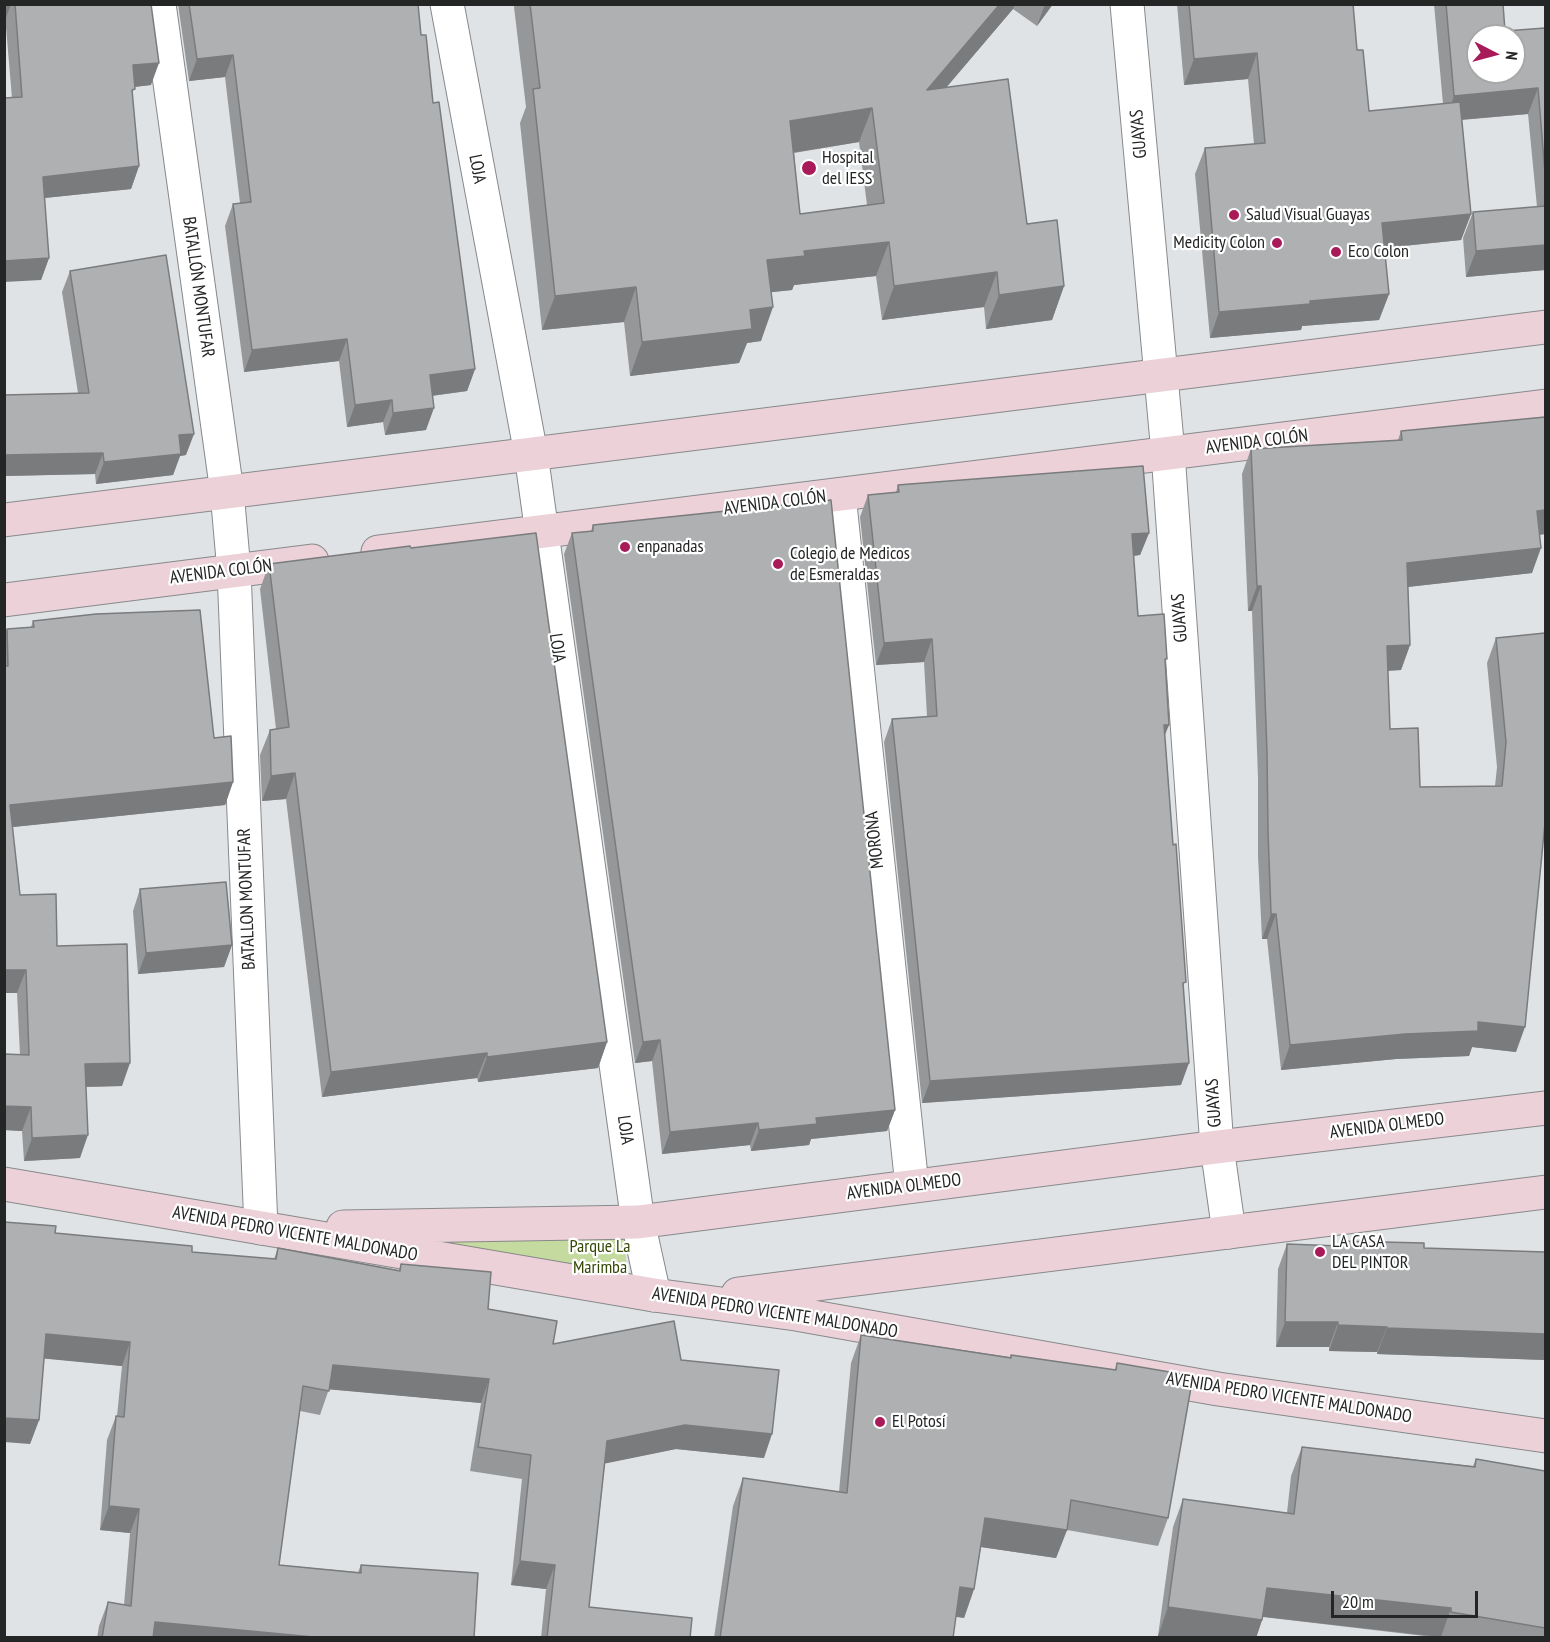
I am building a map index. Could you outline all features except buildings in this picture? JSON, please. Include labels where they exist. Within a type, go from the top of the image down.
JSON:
[{"type":"street","name":"BATALLÓN MONTUFAR","points":[[159,4],[227,492],[234,571]]},
{"type":"street","name":"LOJA","points":[[447,4],[531,454],[540,532],[638,1222],[654,1295]]},
{"type":"street","name":"GUAYAS","points":[[1127,4],[1168,453],[1217,1147],[1229,1232]]},
{"type":"street","points":[[4,520],[1545,327]]},
{"type":"street","name":"AVENIDA COLÓN","points":[[4,600],[1545,405]]},
{"type":"street","name":"MORONA","points":[[839,495],[912,1186]]},
{"type":"street","name":"BATALLON MONTUFAR","points":[[234,571],[261,1228]]},
{"type":"street","name":"AVENIDA OLMEDO","points":[[261,1228],[638,1222],[1217,1147],[1545,1108]]},
{"type":"street","name":"AVENIDA PEDRO VICENTE MALDONADO","points":[[4,1184],[654,1295],[796,1314],[1218,1389],[1545,1436]]},
{"type":"street","points":[[695,1300],[1545,1192]]},
{"type":"green space","name":"Parque La Marimba","points":[[624,1233],[628,1287],[388,1238]]},
{"type":"place","name":"Hospital del IESS","points":[[809,168]]},
{"type":"place","name":"Salud Visual Guayas","points":[[1234,215]]},
{"type":"place","name":"Medicity Colon","points":[[1277,243]]},
{"type":"place","name":"Eco Colon","points":[[1336,252]]},
{"type":"place","name":"enpanadas","points":[[625,547]]},
{"type":"place","name":"Colegio de Medicos de Esmeraldas","points":[[778,564]]},
{"type":"place","name":"LA CASA DEL PINTOR","points":[[1320,1252]]},
{"type":"place","name":"El Potosí","points":[[880,1422]]}]
